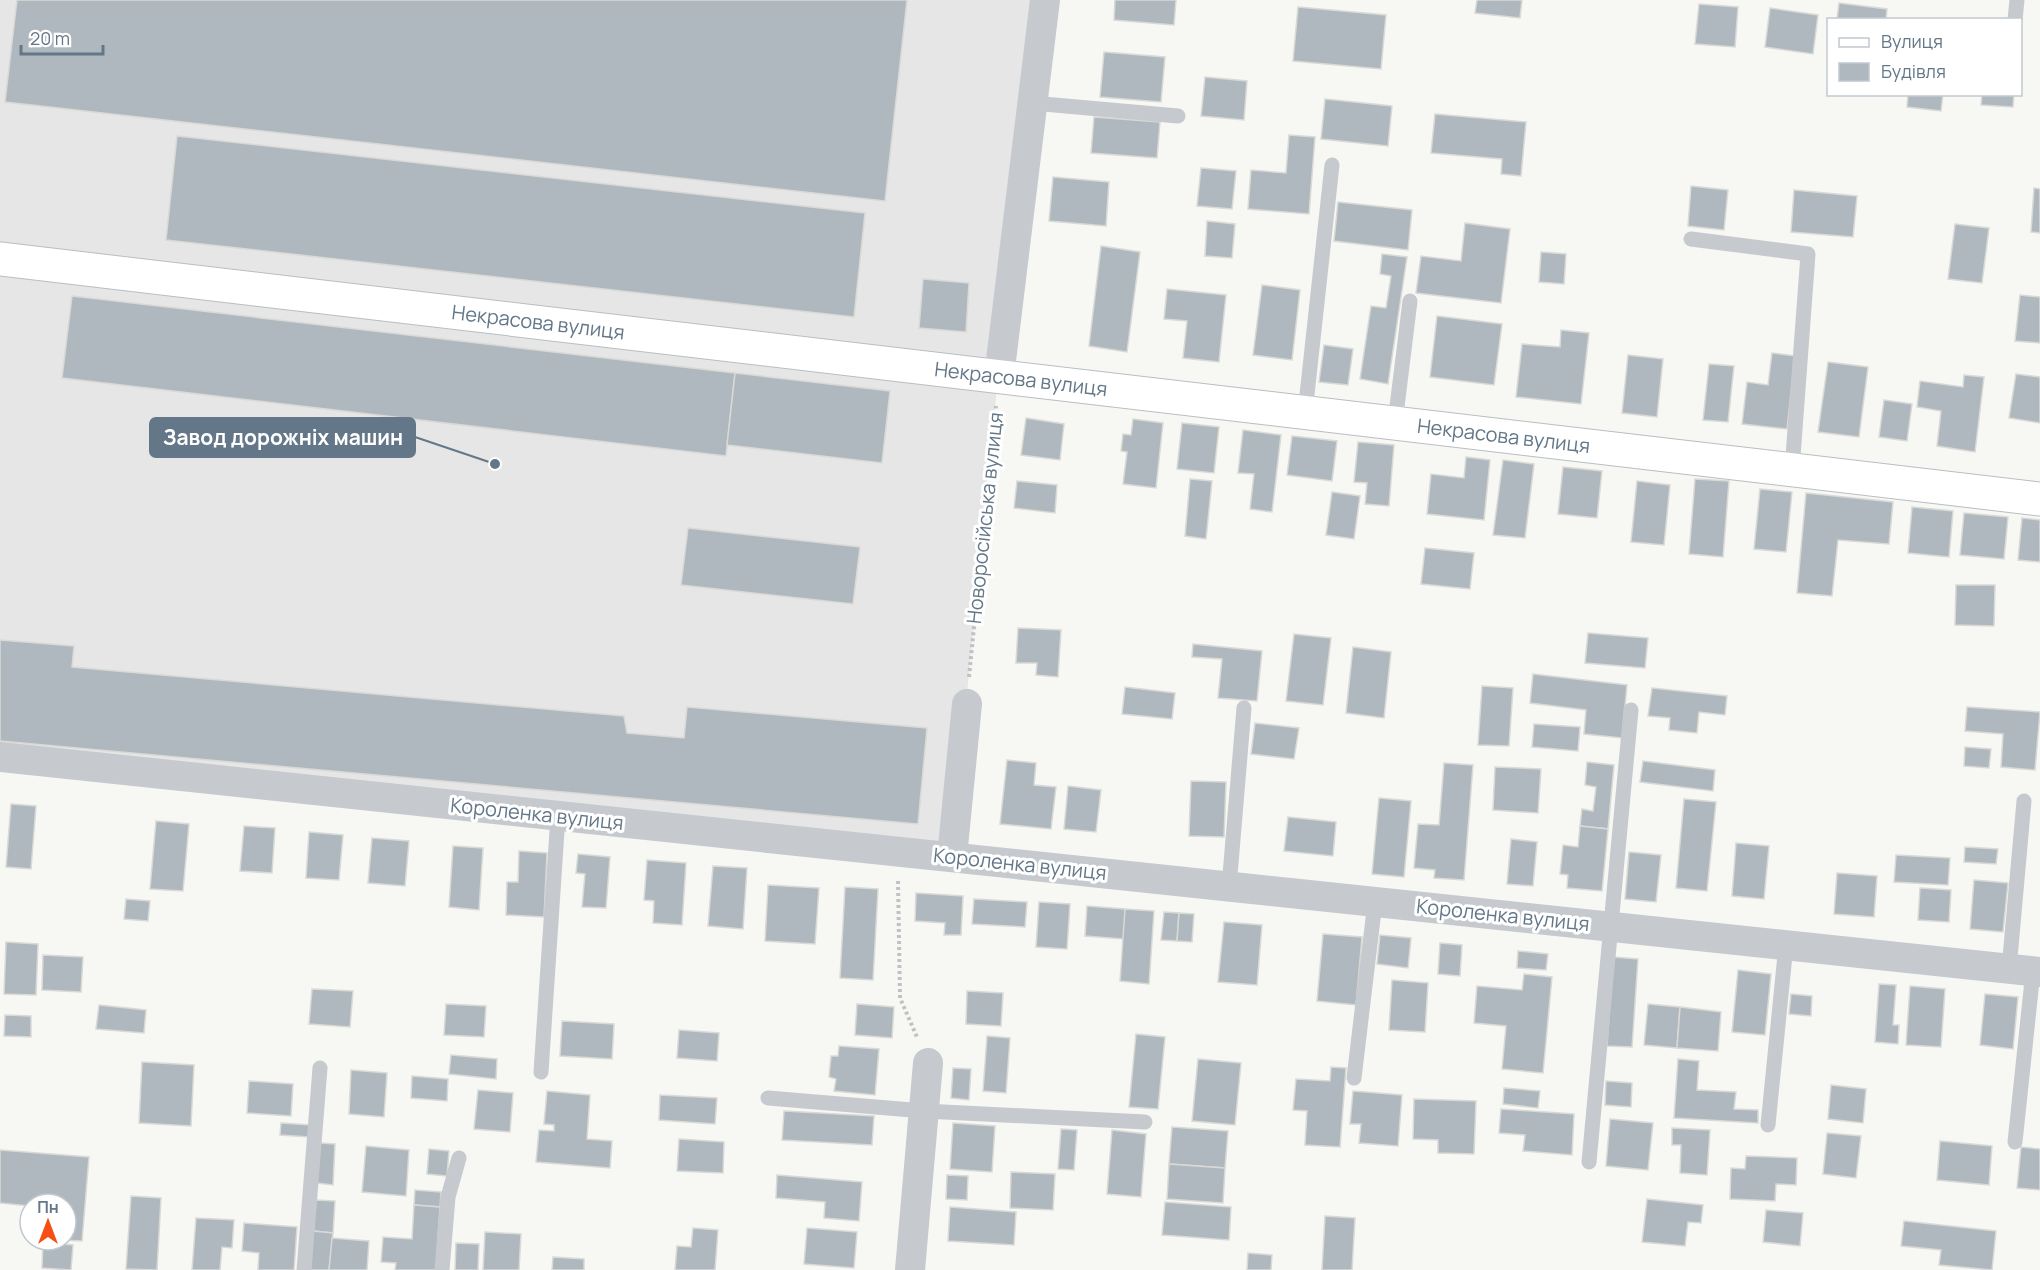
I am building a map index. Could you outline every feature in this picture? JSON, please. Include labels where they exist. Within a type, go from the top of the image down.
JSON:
[{"type":"street","points":[[999,377],[1044,0]]},
{"type":"street","name":"Некрасова вулиця","points":[[0,260],[2040,499]]},
{"type":"street","points":[[952,857],[967,704]]},
{"type":"street","name":"Короленка вулиця","points":[[0,757],[2027,971]]},
{"type":"street","points":[[910,1270],[928,1063]]},
{"type":"lane","points":[[2015,18],[2017,0]]},
{"type":"lane","points":[[1032,103],[1178,116]]},
{"type":"lane","points":[[1305,412],[1332,165]]},
{"type":"lane","points":[[1691,239],[1808,254],[1792,470]]},
{"type":"lane","points":[[1395,423],[1410,301]]},
{"type":"lane","points":[[1228,887],[1244,708]]},
{"type":"lane","points":[[1589,1162],[1631,710]]},
{"type":"lane","points":[[2016,1142],[2027,971],[2024,801]]},
{"type":"lane","points":[[541,1072],[558,816]]},
{"type":"lane","points":[[1354,1078],[1376,902]]},
{"type":"lane","points":[[1768,1125],[1786,945]]},
{"type":"lane","points":[[304,1270],[320,1068]]},
{"type":"lane","points":[[768,1098],[924,1111],[1145,1122]]},
{"type":"lane","points":[[442,1270],[448,1197],[459,1158]]},
{"type":"path","name":"Новоросійська вулиця","points":[[967,704],[999,377]]},
{"type":"path","points":[[897,852],[900,998],[928,1063]]},
{"type":"shaded area","points":[[0,0],[1043,0],[998,377],[951,857],[0,757]]},
{"type":"building","points":[[17,0],[907,0],[885,201],[5,102]]},
{"type":"building","points":[[1115,0],[1176,0],[1174,25],[1114,20]]},
{"type":"building","points":[[1477,0],[1522,0],[1520,18],[1475,13]]},
{"type":"building","points":[[1839,3],[1887,9],[1886,18],[1837,18]]},
{"type":"building","points":[[1699,4],[1738,7],[1735,47],[1695,44]]},
{"type":"building","points":[[1298,7],[1386,15],[1381,69],[1293,61]]},
{"type":"building","points":[[1770,8],[1818,15],[1813,54],[1765,47]]},
{"type":"building","points":[[1104,52],[1165,57],[1161,102],[1100,97]]},
{"type":"building","points":[[1205,77],[1247,81],[1244,120],[1201,116]]},
{"type":"building","points":[[1908,96],[1943,96],[1941,111],[1907,107]]},
{"type":"building","points":[[1982,96],[2014,96],[2013,107],[1981,105]]},
{"type":"building","points":[[1325,99],[1392,106],[1388,146],[1321,139]]},
{"type":"building","points":[[1435,114],[1526,122],[1521,176],[1501,174],[1502,159],[1431,153]]},
{"type":"building","points":[[1094,117],[1160,122],[1157,158],[1091,153]]},
{"type":"building","points":[[1289,135],[1315,137],[1309,214],[1248,209],[1251,170],[1286,173]]},
{"type":"building","points":[[177,136],[865,213],[854,317],[166,240]]},
{"type":"building","points":[[1201,168],[1236,171],[1232,209],[1197,206]]},
{"type":"building","points":[[1053,177],[1109,182],[1106,226],[1049,221]]},
{"type":"building","points":[[1691,186],[1728,190],[1724,230],[1688,226]]},
{"type":"building","points":[[2034,188],[2040,189],[2040,233],[2031,232]]},
{"type":"building","points":[[1794,190],[1857,196],[1853,237],[1791,232]]},
{"type":"building","points":[[1338,202],[1412,210],[1408,250],[1334,241]]},
{"type":"building","points":[[1207,221],[1235,224],[1232,258],[1205,256]]},
{"type":"building","points":[[1465,223],[1510,229],[1501,303],[1416,293],[1421,256],[1461,261]]},
{"type":"building","points":[[1955,224],[1989,228],[1982,283],[1948,279]]},
{"type":"building","points":[[1101,246],[1140,252],[1127,352],[1089,346]]},
{"type":"building","points":[[1541,252],[1566,254],[1564,284],[1539,282]]},
{"type":"building","points":[[1382,254],[1407,257],[1388,384],[1360,379],[1371,306],[1386,308],[1391,276],[1380,274]]},
{"type":"building","points":[[923,279],[969,283],[966,332],[919,328]]},
{"type":"building","points":[[1262,285],[1300,290],[1292,360],[1253,355]]},
{"type":"building","points":[[1167,289],[1226,295],[1219,362],[1183,358],[1187,321],[1164,319]]},
{"type":"building","points":[[2020,295],[2040,297],[2040,343],[2015,341]]},
{"type":"building","points":[[72,296],[735,373],[726,456],[62,378]]},
{"type":"building","points":[[1437,316],[1502,324],[1494,385],[1430,377]]},
{"type":"building","points":[[1561,330],[1589,333],[1581,404],[1516,397],[1522,344],[1560,347]]},
{"type":"building","points":[[1324,345],[1353,349],[1348,385],[1319,382]]},
{"type":"building","points":[[1772,353],[1795,356],[1787,429],[1742,424],[1747,382],[1768,385]]},
{"type":"building","points":[[1628,355],[1663,359],[1657,417],[1622,413]]},
{"type":"building","points":[[1828,362],[1868,367],[1859,437],[1818,432]]},
{"type":"building","points":[[1709,364],[1734,366],[1728,422],[1703,420]]},
{"type":"building","points":[[735,373],[890,391],[882,463],[727,445]]},
{"type":"building","points":[[2016,374],[2040,377],[2040,423],[2009,418]]},
{"type":"building","points":[[1964,375],[1984,377],[1975,452],[1937,446],[1941,411],[1917,407],[1920,381],[1963,387]]},
{"type":"building","points":[[1884,400],[1912,404],[1907,441],[1879,437]]},
{"type":"building","points":[[1026,418],[1064,424],[1060,460],[1021,455]]},
{"type":"building","points":[[1133,419],[1163,423],[1156,488],[1123,484],[1127,452],[1121,451],[1123,434],[1131,435]]},
{"type":"building","points":[[1182,423],[1219,427],[1214,473],[1177,469]]},
{"type":"building","points":[[1243,430],[1281,435],[1272,512],[1250,509],[1254,474],[1238,473]]},
{"type":"building","points":[[1292,436],[1337,441],[1332,481],[1287,475]]},
{"type":"building","points":[[1358,442],[1394,445],[1389,506],[1365,504],[1367,483],[1354,482]]},
{"type":"building","points":[[1466,457],[1490,460],[1484,520],[1427,514],[1431,474],[1464,478]]},
{"type":"building","points":[[1503,460],[1534,464],[1525,538],[1493,535]]},
{"type":"building","points":[[1563,467],[1602,471],[1597,518],[1558,514]]},
{"type":"building","points":[[1190,479],[1212,481],[1206,539],[1185,536]]},
{"type":"building","points":[[1695,479],[1729,481],[1723,557],[1689,554]]},
{"type":"building","points":[[1017,481],[1057,485],[1055,513],[1014,508]]},
{"type":"building","points":[[1637,481],[1670,485],[1664,545],[1631,542]]},
{"type":"building","points":[[1760,489],[1792,492],[1786,552],[1754,549]]},
{"type":"building","points":[[1332,492],[1360,496],[1354,539],[1326,535]]},
{"type":"building","points":[[1806,493],[1893,502],[1889,544],[1838,540],[1832,596],[1797,593]]},
{"type":"building","points":[[1912,507],[1953,511],[1949,557],[1908,553]]},
{"type":"building","points":[[1964,513],[2008,517],[2004,559],[1960,555]]},
{"type":"building","points":[[2022,518],[2040,520],[2040,562],[2018,560]]},
{"type":"building","points":[[688,528],[860,547],[853,604],[681,585]]},
{"type":"building","points":[[1425,548],[1474,553],[1470,589],[1421,584]]},
{"type":"building","points":[[1956,585],[1995,585],[1994,626],[1955,625]]},
{"type":"building","points":[[1018,628],[1061,630],[1058,677],[1036,675],[1037,663],[1016,663]]},
{"type":"building","points":[[1588,633],[1648,638],[1645,668],[1585,663]]},
{"type":"building","points":[[1294,634],[1331,638],[1323,705],[1286,701]]},
{"type":"building","points":[[0,640],[74,646],[72,667],[624,716],[627,733],[684,738],[687,707],[927,728],[918,824],[0,741]]},
{"type":"building","points":[[1193,644],[1262,651],[1257,701],[1218,698],[1222,659],[1192,657]]},
{"type":"building","points":[[1353,647],[1391,652],[1384,718],[1346,713]]},
{"type":"building","points":[[1533,674],[1627,685],[1622,738],[1584,734],[1586,710],[1530,703]]},
{"type":"building","points":[[1482,686],[1513,688],[1509,746],[1478,745]]},
{"type":"building","points":[[1125,687],[1175,693],[1172,719],[1122,714]]},
{"type":"building","points":[[1652,688],[1727,696],[1725,715],[1699,712],[1697,733],[1669,730],[1670,718],[1648,716]]},
{"type":"building","points":[[1967,707],[2040,712],[2035,770],[2001,767],[2003,734],[1965,731]]},
{"type":"building","points":[[1255,723],[1299,728],[1294,759],[1251,754]]},
{"type":"building","points":[[1534,724],[1580,727],[1578,751],[1532,747]]},
{"type":"building","points":[[1965,747],[1991,749],[1989,768],[1964,766]]},
{"type":"building","points":[[1007,760],[1036,763],[1034,785],[1056,787],[1051,829],[1000,824]]},
{"type":"building","points":[[1643,761],[1715,770],[1713,791],[1640,782]]},
{"type":"building","points":[[1587,762],[1614,765],[1608,829],[1580,826],[1582,809],[1593,811],[1596,787],[1585,785]]},
{"type":"building","points":[[1444,763],[1473,765],[1464,880],[1434,878],[1435,870],[1414,868],[1418,824],[1439,825]]},
{"type":"building","points":[[1495,767],[1541,769],[1538,813],[1493,810]]},
{"type":"building","points":[[1191,781],[1226,782],[1224,837],[1189,836]]},
{"type":"building","points":[[1068,786],[1101,790],[1096,832],[1064,829]]},
{"type":"building","points":[[1379,798],[1411,801],[1404,877],[1372,874]]},
{"type":"building","points":[[1684,799],[1716,802],[1707,891],[1676,888]]},
{"type":"building","points":[[11,804],[36,806],[31,869],[6,867]]},
{"type":"building","points":[[1288,817],[1336,822],[1333,856],[1284,851]]},
{"type":"building","points":[[156,821],[189,824],[183,891],[150,889]]},
{"type":"building","points":[[244,826],[275,828],[272,873],[240,871]]},
{"type":"building","points":[[1580,826],[1608,829],[1602,891],[1567,888],[1568,875],[1560,874],[1563,845],[1578,847]]},
{"type":"building","points":[[309,832],[343,835],[339,880],[306,878]]},
{"type":"building","points":[[372,838],[409,841],[405,886],[368,883]]},
{"type":"building","points":[[1511,839],[1537,842],[1533,886],[1507,884]]},
{"type":"building","points":[[1736,843],[1769,846],[1764,899],[1732,896]]},
{"type":"building","points":[[453,846],[483,848],[479,910],[449,907]]},
{"type":"building","points":[[1965,847],[1998,849],[1996,864],[1964,862]]},
{"type":"building","points":[[519,851],[547,853],[544,917],[506,915],[507,882],[518,882]]},
{"type":"building","points":[[1629,852],[1661,855],[1656,902],[1625,899]]},
{"type":"building","points":[[578,854],[610,857],[606,908],[582,907],[585,874],[576,873]]},
{"type":"building","points":[[1896,855],[1950,858],[1948,885],[1894,882]]},
{"type":"building","points":[[647,860],[686,863],[682,925],[653,923],[654,901],[644,900]]},
{"type":"building","points":[[713,866],[747,868],[743,929],[708,926]]},
{"type":"building","points":[[1837,873],[1877,876],[1874,917],[1834,914]]},
{"type":"building","points":[[1974,880],[2008,883],[2003,932],[1970,929]]},
{"type":"building","points":[[768,885],[819,888],[815,944],[765,941]]},
{"type":"building","points":[[845,887],[878,889],[873,980],[840,978]]},
{"type":"building","points":[[1920,888],[1951,890],[1949,922],[1918,920]]},
{"type":"building","points":[[916,893],[963,896],[961,935],[944,935],[945,923],[915,921]]},
{"type":"building","points":[[126,899],[150,901],[148,921],[124,919]]},
{"type":"building","points":[[974,899],[1027,902],[1025,927],[972,924]]},
{"type":"building","points":[[1039,902],[1070,904],[1067,949],[1036,947]]},
{"type":"building","points":[[1087,906],[1125,909],[1124,939],[1085,936]]},
{"type":"building","points":[[1125,909],[1154,911],[1149,984],[1120,981]]},
{"type":"building","points":[[1164,912],[1179,913],[1177,941],[1161,940]]},
{"type":"building","points":[[1179,913],[1194,914],[1192,942],[1177,941]]},
{"type":"building","points":[[1224,922],[1262,925],[1257,985],[1218,982]]},
{"type":"building","points":[[1323,934],[1362,937],[1356,1005],[1317,1001]]},
{"type":"building","points":[[1380,935],[1411,938],[1408,968],[1377,964]]},
{"type":"building","points":[[6,942],[38,944],[36,995],[4,994]]},
{"type":"building","points":[[1440,943],[1462,945],[1460,976],[1438,974]]},
{"type":"building","points":[[1518,951],[1548,954],[1546,970],[1517,968]]},
{"type":"building","points":[[43,955],[83,957],[81,992],[42,990]]},
{"type":"building","points":[[1613,957],[1638,959],[1632,1047],[1607,1046]]},
{"type":"building","points":[[1738,970],[1771,974],[1765,1035],[1732,1032]]},
{"type":"building","points":[[1524,974],[1552,977],[1543,1073],[1502,1069],[1506,1026],[1474,1023],[1477,986],[1522,990]]},
{"type":"building","points":[[1392,980],[1428,983],[1425,1032],[1389,1030]]},
{"type":"building","points":[[1879,984],[1896,985],[1893,1025],[1899,1025],[1898,1044],[1875,1042]]},
{"type":"building","points":[[1910,986],[1945,989],[1941,1047],[1906,1045]]},
{"type":"building","points":[[312,989],[353,991],[350,1027],[309,1024]]},
{"type":"building","points":[[967,991],[1003,993],[1001,1026],[966,1024]]},
{"type":"building","points":[[1791,994],[1812,996],[1811,1016],[1789,1014]]},
{"type":"building","points":[[1985,994],[2018,997],[2013,1049],[1980,1045]]},
{"type":"building","points":[[446,1004],[486,1006],[484,1037],[444,1035]]},
{"type":"building","points":[[857,1004],[894,1007],[892,1038],[855,1035]]},
{"type":"building","points":[[1648,1004],[1680,1007],[1677,1048],[1644,1045]]},
{"type":"building","points":[[99,1005],[146,1010],[144,1033],[96,1029]]},
{"type":"building","points":[[1680,1007],[1721,1012],[1718,1051],[1677,1048]]},
{"type":"building","points":[[5,1015],[31,1016],[31,1037],[4,1036]]},
{"type":"building","points":[[562,1021],[614,1024],[612,1059],[560,1056]]},
{"type":"building","points":[[679,1030],[719,1033],[717,1061],[677,1058]]},
{"type":"building","points":[[1136,1034],[1165,1037],[1158,1109],[1129,1107]]},
{"type":"building","points":[[987,1036],[1010,1038],[1006,1093],[983,1091]]},
{"type":"building","points":[[839,1046],[879,1049],[875,1095],[834,1091],[836,1079],[829,1077],[831,1056],[838,1056]]},
{"type":"building","points":[[451,1055],[497,1059],[496,1079],[449,1074]]},
{"type":"building","points":[[1198,1059],[1241,1063],[1235,1125],[1192,1121]]},
{"type":"building","points":[[1678,1059],[1699,1061],[1697,1090],[1736,1092],[1734,1109],[1758,1110],[1758,1123],[1674,1118]]},
{"type":"building","points":[[142,1062],[194,1065],[191,1126],[139,1123]]},
{"type":"building","points":[[1331,1067],[1346,1068],[1340,1147],[1305,1145],[1307,1111],[1293,1110],[1296,1079],[1330,1081]]},
{"type":"building","points":[[953,1068],[971,1069],[969,1100],[951,1098]]},
{"type":"building","points":[[351,1070],[387,1073],[384,1117],[349,1114]]},
{"type":"building","points":[[412,1076],[448,1079],[447,1101],[411,1098]]},
{"type":"building","points":[[249,1081],[293,1084],[291,1116],[247,1113]]},
{"type":"building","points":[[1606,1081],[1632,1083],[1631,1107],[1605,1105]]},
{"type":"building","points":[[1831,1085],[1866,1089],[1863,1123],[1828,1119]]},
{"type":"building","points":[[1504,1088],[1540,1091],[1538,1108],[1503,1104]]},
{"type":"building","points":[[478,1090],[513,1093],[510,1132],[474,1129]]},
{"type":"building","points":[[547,1091],[590,1095],[587,1139],[612,1141],[610,1168],[536,1162],[539,1130],[554,1131],[554,1125],[544,1124]]},
{"type":"building","points":[[1353,1091],[1402,1095],[1398,1146],[1359,1143],[1361,1124],[1350,1124]]},
{"type":"building","points":[[660,1095],[717,1098],[715,1124],[659,1120]]},
{"type":"building","points":[[1414,1099],[1476,1101],[1474,1154],[1438,1153],[1438,1140],[1413,1139]]},
{"type":"building","points":[[1501,1109],[1574,1114],[1572,1155],[1523,1151],[1525,1135],[1499,1133]]},
{"type":"building","points":[[784,1111],[874,1116],[872,1145],[782,1140]]},
{"type":"building","points":[[1610,1119],[1653,1123],[1648,1170],[1606,1166]]},
{"type":"building","points":[[281,1123],[310,1125],[309,1137],[280,1135]]},
{"type":"building","points":[[953,1123],[995,1126],[992,1172],[950,1169]]},
{"type":"building","points":[[1172,1127],[1228,1131],[1225,1168],[1169,1164]]},
{"type":"building","points":[[1672,1128],[1710,1130],[1707,1175],[1680,1173],[1681,1145],[1672,1145]]},
{"type":"building","points":[[1061,1129],[1077,1130],[1074,1170],[1058,1169]]},
{"type":"building","points":[[1112,1130],[1146,1134],[1141,1197],[1107,1194]]},
{"type":"building","points":[[1827,1133],[1861,1136],[1856,1178],[1823,1174]]},
{"type":"building","points":[[679,1139],[724,1142],[723,1173],[677,1171]]},
{"type":"building","points":[[1940,1141],[1992,1146],[1989,1185],[1937,1180]]},
{"type":"building","points":[[320,1143],[335,1144],[333,1185],[317,1183]]},
{"type":"building","points":[[366,1146],[409,1150],[406,1196],[362,1192]]},
{"type":"building","points":[[2021,1147],[2040,1149],[2040,1190],[2017,1188]]},
{"type":"building","points":[[429,1149],[449,1151],[447,1176],[427,1174]]},
{"type":"building","points":[[0,1150],[89,1157],[82,1241],[78,1241],[78,1192],[18,1192],[18,1205],[0,1203]]},
{"type":"building","points":[[1746,1156],[1797,1158],[1796,1185],[1776,1184],[1775,1201],[1730,1199],[1731,1168],[1745,1169]]},
{"type":"building","points":[[1169,1164],[1225,1168],[1223,1203],[1167,1199]]},
{"type":"building","points":[[1011,1172],[1055,1174],[1053,1210],[1010,1208]]},
{"type":"building","points":[[777,1175],[862,1182],[859,1221],[824,1218],[825,1202],[776,1198]]},
{"type":"building","points":[[947,1175],[968,1176],[967,1200],[946,1199]]},
{"type":"building","points":[[415,1190],[441,1192],[440,1207],[414,1205]]},
{"type":"building","points":[[131,1196],[161,1198],[157,1270],[126,1269]]},
{"type":"building","points":[[1647,1199],[1703,1205],[1701,1223],[1688,1222],[1685,1246],[1642,1242]]},
{"type":"building","points":[[316,1200],[335,1201],[333,1233],[313,1231]]},
{"type":"building","points":[[1165,1202],[1231,1207],[1229,1240],[1162,1235]]},
{"type":"building","points":[[414,1205],[440,1207],[436,1270],[395,1270],[396,1263],[381,1262],[383,1237],[412,1239]]},
{"type":"building","points":[[950,1207],[1016,1212],[1014,1245],[948,1241]]},
{"type":"building","points":[[1766,1210],[1803,1213],[1800,1246],[1763,1242]]},
{"type":"building","points":[[1325,1216],[1355,1218],[1352,1270],[1322,1270]]},
{"type":"building","points":[[196,1218],[234,1220],[232,1248],[222,1247],[220,1270],[192,1270]]},
{"type":"building","points":[[1904,1221],[1996,1231],[1992,1270],[1939,1265],[1941,1250],[1901,1246]]},
{"type":"building","points":[[244,1223],[297,1227],[294,1270],[258,1270],[259,1253],[242,1251]]},
{"type":"building","points":[[693,1228],[718,1230],[715,1270],[675,1270],[677,1246],[691,1247]]},
{"type":"building","points":[[807,1228],[857,1232],[854,1268],[804,1264]]},
{"type":"building","points":[[313,1231],[333,1233],[329,1270],[310,1270]]},
{"type":"building","points":[[485,1232],[521,1234],[519,1270],[483,1270]]},
{"type":"building","points":[[332,1238],[369,1241],[367,1270],[329,1270]]},
{"type":"building","points":[[456,1243],[479,1244],[478,1270],[455,1270]]},
{"type":"building","points":[[43,1252],[72,1252],[71,1270],[42,1268]]},
{"type":"building","points":[[1248,1253],[1272,1255],[1271,1270],[1247,1270]]},
{"type":"building","points":[[553,1257],[584,1259],[584,1270],[552,1270]]},
{"type":"place","name":"Завод дорожніх машин","points":[[495,464]]}]
